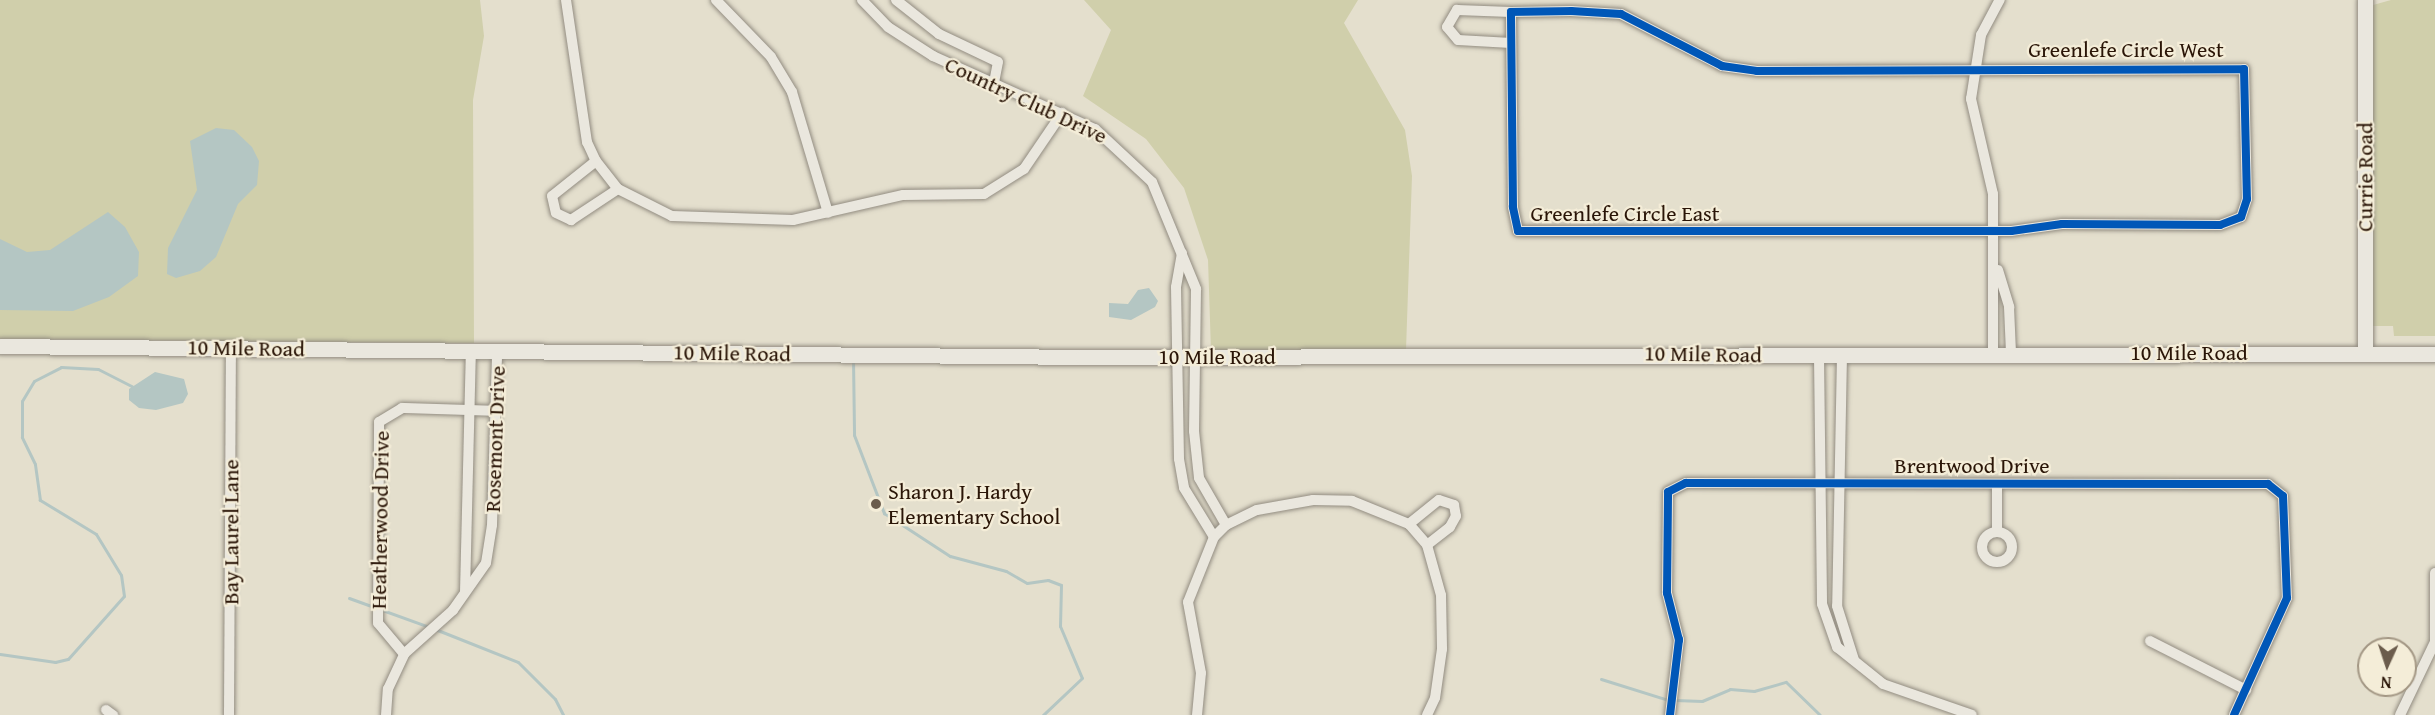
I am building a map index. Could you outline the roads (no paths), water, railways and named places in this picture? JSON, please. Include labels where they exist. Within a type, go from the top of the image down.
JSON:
[{"type":"main road","name":"Currie Road","points":[[2365,0],[2365,353]]},
{"type":"main road","name":"10 Mile Road","points":[[0,346],[1176,357],[1819,356],[1993,353],[2435,354]]},
{"type":"street","points":[[566,0],[587,142],[596,161],[618,189],[642,205],[688,218],[793,220],[903,195],[965,197],[998,188],[1024,169],[1062,113]]},
{"type":"street","points":[[716,0],[771,57],[792,92],[828,213]]},
{"type":"street","name":"Country Club Drive","points":[[862,0],[909,43],[1095,129],[1136,164],[1161,199],[1196,289],[1197,357],[1194,431],[1199,478],[1226,525]]},
{"type":"street","points":[[896,0],[939,34],[998,62],[994,83]]},
{"type":"street","points":[[1993,353],[1996,230],[1971,99],[1973,72],[1981,35],[2000,0]]},
{"type":"street","points":[[1511,44],[1458,40],[1447,27],[1457,10],[1621,14],[1722,66],[1745,69],[1973,72]]},
{"type":"street","name":"Greenlefe Circle East","points":[[1511,12],[1513,207],[1518,231],[1996,230]]},
{"type":"street","name":"Greenlefe Circle West","points":[[1973,72],[2222,66],[2244,69],[2247,199],[2241,217],[2220,225],[2062,224],[1996,230]]},
{"type":"street","points":[[596,161],[552,196],[556,213],[571,220],[618,189]]},
{"type":"street","name":"Country Club Drive","points":[[1182,252],[1176,357],[1184,488],[1214,537]]},
{"type":"street","points":[[1996,264],[2010,307],[2011,353]]},
{"type":"street","name":"Bay Laurel Lane","points":[[229,715],[231,348]]},
{"type":"street","name":"Rosemont Drive","points":[[465,592],[470,523],[471,350]]},
{"type":"street","name":"Rosemont Drive","points":[[386,715],[388,689],[404,654],[465,592],[486,562],[492,525],[497,352]]},
{"type":"street","points":[[1842,355],[1837,606],[1855,663]]},
{"type":"street","points":[[1819,356],[1822,604],[1837,647],[1883,684],[1972,715]]},
{"type":"street","name":"Heatherwood Drive","points":[[404,654],[378,623],[379,422],[402,408],[495,411]]},
{"type":"street","name":"Brentwood Drive","points":[[1670,715],[1679,640],[1667,593],[1668,492],[1686,483],[2268,484],[2277,488],[2283,496],[2287,598],[2246,690]]},
{"type":"street","points":[[1997,484],[1997,529]]},
{"type":"street","points":[[1197,715],[1201,673],[1188,602],[1214,537],[1226,525],[1257,510],[1313,500],[1352,501],[1409,524],[1428,545],[1442,595],[1442,650],[1435,698],[1427,715]]},
{"type":"street","points":[[1409,524],[1439,500],[1454,505],[1456,516],[1449,527],[1428,545]]},
{"type":"street","name":"Rosemont Drive","points":[[470,523],[492,525]]},
{"type":"street","points":[[2400,715],[2435,642],[2435,573]]},
{"type":"street","points":[[2150,640],[2246,690],[2234,715]]},
{"type":"waterway","points":[[853,359],[854,435],[884,513],[950,556],[1006,571],[1027,583],[1048,580],[1061,585],[1060,626],[1082,678],[1043,715]]},
{"type":"waterway","points":[[0,654],[55,662],[68,659],[124,596],[121,575],[96,534],[40,500],[35,464],[22,437],[22,401],[34,381],[61,367],[98,369],[132,386]]},
{"type":"waterway","points":[[349,598],[429,627]]},
{"type":"waterway","points":[[435,629],[518,662],[555,699],[563,715]]},
{"type":"waterway","points":[[1601,679],[1668,700]]},
{"type":"waterway","points":[[1675,700],[1702,701],[1730,689],[1754,691],[1786,682],[1820,715]]},
{"type":"place","name":"Sharon J. Hardy Elementary School","points":[[876,504]]}]
